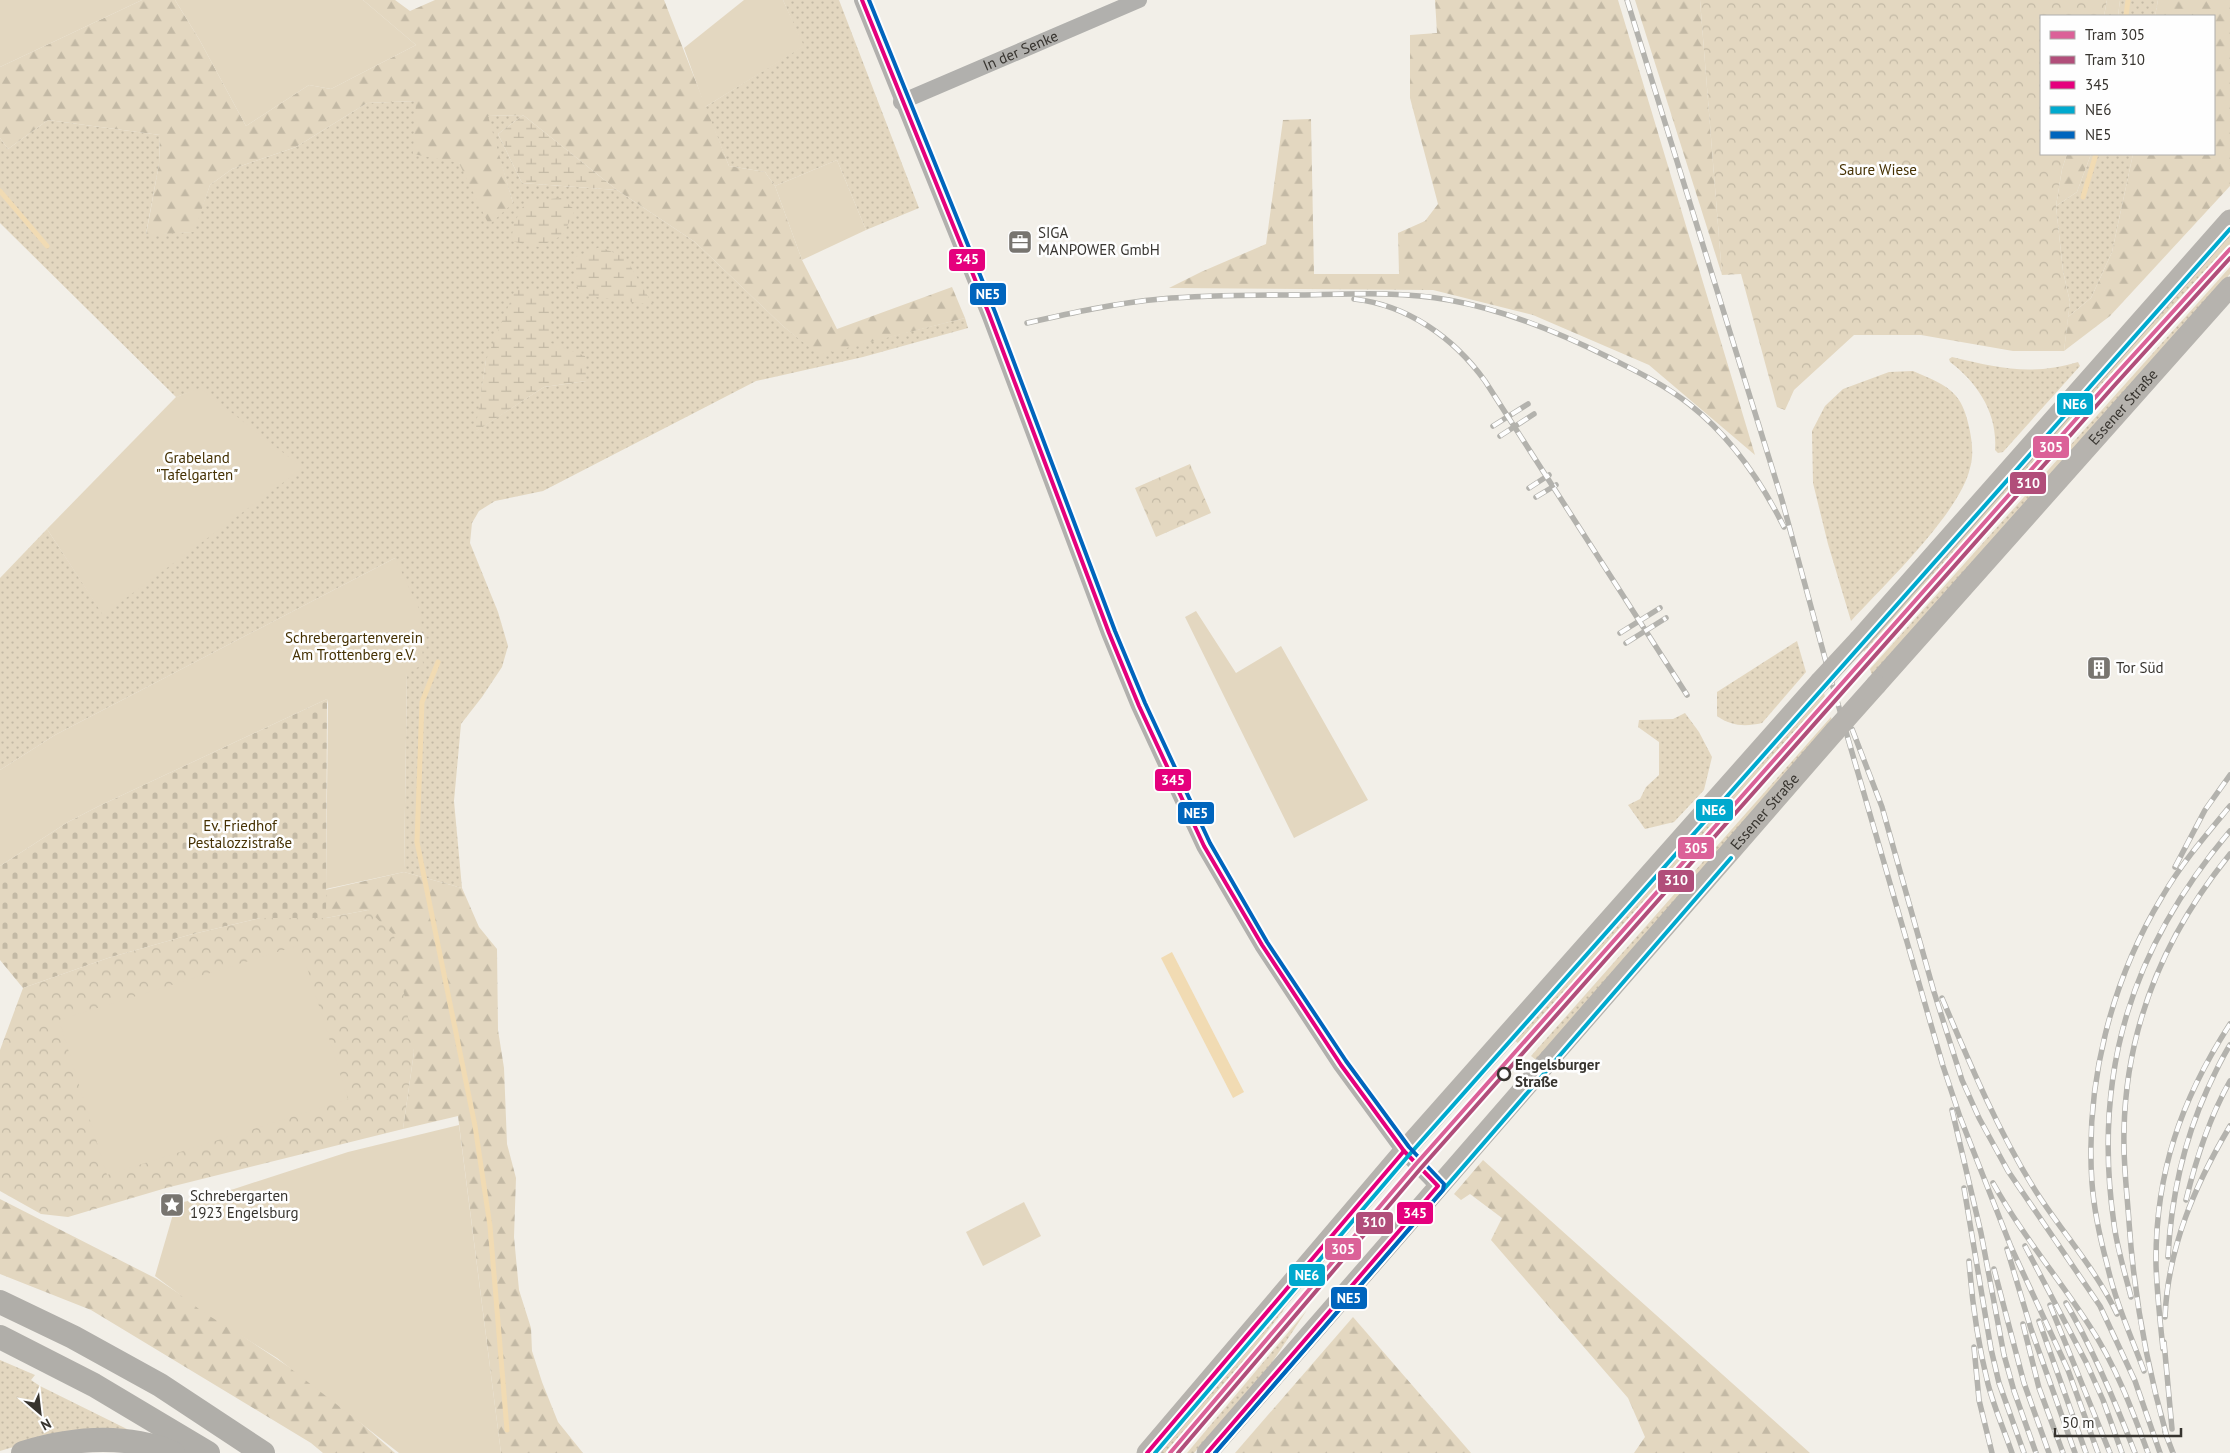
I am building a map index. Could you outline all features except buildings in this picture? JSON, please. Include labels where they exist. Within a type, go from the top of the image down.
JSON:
[{"type":"highway","points":[[0,1302],[73,1338],[160,1385],[263,1453]]},
{"type":"highway","points":[[0,1337],[94,1385],[208,1453]]},
{"type":"highway","points":[[23,1453],[50,1445],[89,1439],[136,1442],[173,1453]]},
{"type":"main road","points":[[1147,1453],[1404,1151],[2230,220]]},
{"type":"main road","name":"Essener Straße","points":[[1207,1453],[1835,731],[2230,287]]},
{"type":"street","points":[[862,0],[901,102],[996,332],[1113,642],[1139,706],[1200,837],[1262,945],[1346,1073],[1404,1151],[1438,1186]]},
{"type":"street","name":"In der Senke","points":[[901,102],[1138,0]]},
{"type":"green space","points":[[0,0],[142,0],[0,67]]},
{"type":"green space","points":[[142,0],[175,0],[199,39],[246,126],[309,85],[331,89],[416,45],[363,0],[395,0],[410,11],[435,0],[664,0],[729,166],[765,172],[775,186],[802,260],[837,329],[952,287],[965,318],[819,355],[784,327],[695,242],[617,190],[523,115],[488,116],[513,203],[489,225],[459,163],[413,154],[416,101],[367,103],[296,147],[232,169],[210,185],[194,232],[146,235],[159,164],[160,135],[48,120],[8,149],[0,138],[0,67]]},
{"type":"green space","points":[[175,0],[363,0],[416,45],[331,89],[309,85],[246,126],[199,39]]},
{"type":"green space","points":[[744,0],[783,0],[804,46],[705,107],[684,48]]},
{"type":"green space","points":[[783,0],[839,0],[919,208],[866,230],[837,160],[775,186],[765,172],[729,166],[705,107],[803,46]]},
{"type":"green space","points":[[1435,0],[1618,0],[1755,455],[1649,365],[1533,315],[1433,290],[1169,288],[1266,244],[1283,120],[1311,119],[1314,274],[1399,274],[1398,233],[1425,221],[1438,204],[1410,98],[1410,35],[1437,33]]},
{"type":"green space","points":[[1635,0],[1700,0],[1722,275]]},
{"type":"green space","name":"Saure Wiese","points":[[1700,0],[2107,0],[2104,15],[2040,15],[2040,155],[2067,155],[2062,169],[2056,206],[2063,271],[2070,302],[2064,351],[2013,351],[1921,335],[1854,335],[1794,390],[1785,410],[1777,407],[1741,274],[1722,275]]},
{"type":"green space","points":[[2107,0],[2120,0],[2118,15],[2104,15]]},
{"type":"green space","points":[[2120,0],[2158,0],[2155,15],[2118,15]]},
{"type":"green space","points":[[2158,0],[2230,0],[2230,186],[2110,316],[2064,351],[2068,317],[2091,298],[2112,252],[2133,155],[2215,155],[2215,15],[2155,15]]},
{"type":"green space","points":[[416,101],[459,163],[513,203],[487,116],[523,115],[498,134],[522,183],[617,190],[695,242],[784,327],[819,354],[965,318],[968,328],[863,357],[756,381],[543,491],[495,501],[479,511],[472,523],[470,543],[498,612],[508,646],[502,667],[461,724],[454,801],[462,888],[404,872],[407,672],[395,558],[55,735],[0,770],[0,578],[47,529],[103,614],[200,389],[176,397],[0,223],[0,138],[8,149],[48,120],[160,135],[159,164],[146,234],[193,232],[210,185],[232,169],[296,147],[367,103]],"holes":[[[486,360],[586,381],[544,387],[476,431]]]},
{"type":"green space","points":[[523,115],[617,190],[522,183],[498,134]]},
{"type":"green space","points":[[2067,155],[2091,155],[2077,192],[2056,206],[2062,169]]},
{"type":"green space","points":[[2091,155],[2133,155],[2112,252],[2091,298],[2068,317],[2070,302],[2063,271],[2056,206],[2077,192]]},
{"type":"green space","points":[[837,160],[866,230],[802,260],[775,186]]},
{"type":"green space","points":[[561,198],[575,210],[563,235],[539,247],[511,241],[514,223],[526,201]]},
{"type":"green space","points":[[2230,235],[2230,244],[1864,652],[1863,649]]},
{"type":"green space","points":[[600,247],[625,257],[653,305],[582,295],[574,281],[575,257]]},
{"type":"green space","points":[[2230,267],[2230,274],[1872,675],[1870,669]]},
{"type":"green space","points":[[515,290],[550,291],[551,343],[585,356],[586,381],[544,387],[475,432],[486,360]]},
{"type":"green space","points":[[1952,357],[2015,369],[2045,369],[2078,362],[2080,366],[2003,452],[1998,453],[1995,450],[1993,424],[1984,400],[1969,380],[1950,362],[1949,359]]},
{"type":"green space","points":[[1913,371],[1936,381],[1952,391],[1961,403],[1971,437],[1972,453],[1970,468],[1952,506],[1937,527],[1901,569],[1851,621],[1828,544],[1813,483],[1812,431],[1825,406],[1843,389],[1889,372]]},
{"type":"green space","name":"Grabeland \"Tafelgarten\"","points":[[200,388],[303,468],[103,615],[47,529],[176,397]]},
{"type":"green space","points":[[1190,464],[1211,513],[1156,537],[1135,488]]},
{"type":"green space","name":"Schrebergartenverein Am Trottenberg e.V.","points":[[395,558],[421,613],[423,665],[407,672],[404,872],[326,889],[327,699],[99,806],[68,822],[0,866],[0,770],[55,735]]},
{"type":"green space","points":[[1196,611],[1236,673],[1281,646],[1368,800],[1294,838],[1185,617]]},
{"type":"green space","points":[[1797,641],[1806,672],[1762,723],[1738,725],[1717,716],[1717,692]]},
{"type":"green space","points":[[1824,693],[1825,697],[1519,1044],[1514,1040]]},
{"type":"green space","name":"Ev. Friedhof Pestalozzistraße","points":[[327,699],[326,918],[260,918],[189,935],[108,958],[23,988],[0,960],[0,866],[68,822],[99,806]]},
{"type":"green space","points":[[1685,713],[1699,732],[1712,757],[1704,790],[1674,822],[1645,829],[1628,805],[1640,799],[1646,787],[1659,775],[1659,742],[1638,727],[1639,720],[1673,719]]},
{"type":"green space","points":[[1831,717],[1832,721],[1536,1060],[1531,1056]]},
{"type":"green space","points":[[404,872],[462,888],[479,927],[497,949],[498,1030],[504,1068],[507,1144],[516,1178],[514,1237],[519,1290],[531,1328],[532,1351],[542,1382],[558,1422],[583,1453],[501,1453],[458,1116],[403,1129],[414,1052],[368,910],[326,918],[325,890]]},
{"type":"green space","points":[[368,910],[394,935],[414,1052],[403,1129],[166,1188],[68,1217],[41,1214],[0,1191],[0,1050],[23,988],[108,958],[189,935],[260,918],[326,918]]},
{"type":"green space","points":[[300,945],[348,1099],[107,1175],[59,1020]]},
{"type":"green space","points":[[459,1125],[501,1453],[399,1453],[277,1358],[203,1312],[155,1276],[176,1204],[234,1189],[348,1152]]},
{"type":"green space","points":[[1483,1160],[1810,1453],[1634,1453],[1645,1437],[1628,1398],[1491,1240],[1502,1218],[1470,1194],[1461,1200],[1454,1194]]},
{"type":"green space","points":[[0,1199],[157,1279],[322,1389],[395,1453],[323,1453],[311,1443],[91,1310],[0,1274]]},
{"type":"green space","points":[[1024,1202],[1041,1236],[983,1266],[966,1232]]},
{"type":"green space","points":[[1288,1299],[1283,1311],[1246,1359],[1165,1453],[1158,1453]]},
{"type":"green space","points":[[1307,1310],[1271,1364],[1194,1453],[1187,1453]]},
{"type":"green space","points":[[1353,1317],[1471,1453],[1235,1453]]},
{"type":"green space","points":[[0,1360],[35,1375],[31,1380],[40,1386],[133,1432],[67,1431],[0,1451]]},
{"type":"shaded area","points":[[1172,952],[1244,1092],[1233,1098],[1161,958]]},
{"type":"waterway","points":[[2126,15],[2128,0]]},
{"type":"waterway","points":[[2083,197],[2096,155]]},
{"type":"waterway","points":[[0,191],[47,246]]},
{"type":"waterway","points":[[438,662],[422,702],[417,842],[475,1126],[490,1226],[507,1430]]},
{"type":"railway","points":[[1627,0],[1782,500],[1829,673],[1943,1066],[1960,1117],[2011,1247],[2068,1370],[2098,1453]]},
{"type":"railway","points":[[1027,323],[1127,303],[1213,296],[1394,294],[1431,297],[1470,304],[1531,323],[1589,348],[1650,379],[1680,397],[1718,430],[1731,445],[1755,476],[1784,527]]},
{"type":"railway","points":[[1354,299],[1374,302],[1411,316],[1444,338],[1473,365],[1687,695]]},
{"type":"railway","points":[[1493,426],[1528,404]]},
{"type":"railway","points":[[1500,436],[1534,414]]},
{"type":"railway","points":[[1529,488],[1549,475]]},
{"type":"railway","points":[[1536,497],[1556,485]]},
{"type":"railway","points":[[1620,633],[1660,608]]},
{"type":"railway","points":[[1626,643],[1666,618]]},
{"type":"railway","points":[[1852,729],[1882,807],[1934,992],[1962,1080],[1979,1118],[2008,1171],[2100,1306],[2135,1381],[2160,1453]]},
{"type":"railway","points":[[2175,867],[2205,810],[2230,775]]},
{"type":"railway","points":[[2144,1371],[2110,1278],[2096,1214],[2092,1183],[2091,1146],[2093,1108],[2098,1071],[2105,1034],[2116,998],[2144,929],[2177,873],[2230,806]]},
{"type":"railway","points":[[2131,1297],[2115,1233],[2109,1168],[2109,1115],[2115,1063],[2127,1014],[2144,966],[2167,920],[2196,875],[2230,831]]},
{"type":"railway","points":[[2167,1437],[2153,1384],[2134,1277],[2125,1177],[2124,1131],[2126,1093],[2132,1055],[2141,1019],[2168,949],[2186,916],[2230,854]]},
{"type":"railway","points":[[1942,998],[2008,1144],[2035,1190],[2099,1281],[2117,1314]]},
{"type":"railway","points":[[2163,1349],[2156,1265],[2160,1199],[2166,1168],[2174,1138],[2185,1109],[2213,1052],[2230,1024]]},
{"type":"railway","points":[[2168,1257],[2175,1192],[2191,1130],[2207,1090],[2230,1045]]},
{"type":"railway","points":[[2186,1200],[2204,1139],[2222,1095],[2230,1081]]},
{"type":"railway","points":[[1952,1110],[1981,1233],[2004,1355],[2014,1391],[2036,1453]]},
{"type":"railway","points":[[2165,1317],[2167,1291],[2172,1266],[2186,1217],[2217,1148],[2230,1126]]},
{"type":"railway","points":[[1993,1183],[2028,1238],[2077,1307],[2107,1355],[2136,1420],[2148,1453]]},
{"type":"railway","points":[[1964,1188],[1991,1349],[1999,1383],[2024,1453]]},
{"type":"railway","points":[[2025,1246],[2086,1362],[2103,1400],[2122,1453]]},
{"type":"railway","points":[[2007,1249],[2031,1329],[2075,1453]]},
{"type":"railway","points":[[1969,1261],[1976,1323],[1984,1369],[1993,1401],[2012,1453]]},
{"type":"railway","points":[[1994,1269],[2024,1383],[2049,1453]]},
{"type":"railway","points":[[2066,1303],[2104,1376],[2135,1453]]},
{"type":"railway","points":[[2050,1305],[2110,1453]]},
{"type":"railway","points":[[2039,1321],[2086,1453]]},
{"type":"railway","points":[[2023,1324],[2039,1388],[2063,1453]]},
{"type":"railway","points":[[2164,1342],[2172,1429]]},
{"type":"railway","points":[[1974,1347],[1979,1400],[1992,1453]]},
{"type":"railway","points":[[2165,1432],[2173,1453]]},
{"type":"tram line","name":"305","points":[[1170,1453],[1416,1164],[2108,383],[2230,249]]},
{"type":"tram line","name":"310","points":[[1178,1453],[1421,1168],[2113,387],[2230,258]]},
{"type":"transit line","name":"345","points":[[862,0],[989,314],[1109,633],[1139,706],[1204,846],[1262,945],[1341,1065],[1404,1151],[1438,1186],[1207,1453]]},
{"type":"transit line","name":"NE5","points":[[869,0],[995,312],[1115,631],[1145,703],[1210,843],[1267,942],[1346,1061],[1409,1147],[1444,1184],[1443,1190],[1215,1453]]},
{"type":"transit line","name":"NE6","points":[[1155,1453],[1409,1155],[2230,229]]},
{"type":"transit line","name":"NE6","points":[[1215,1453],[1731,858]]},
{"type":"transit line","name":"345","points":[[1147,1453],[1404,1151]]},
{"type":"place","name":"SIGA MANPOWER GmbH","points":[[1020,242]]},
{"type":"place","name":"Tor Süd","points":[[2099,668]]},
{"type":"place","name":"Engelsburger Straße","points":[[1504,1074]]},
{"type":"place","name":"Schrebergarten 1923 Engelsburg","points":[[172,1205]]}]
